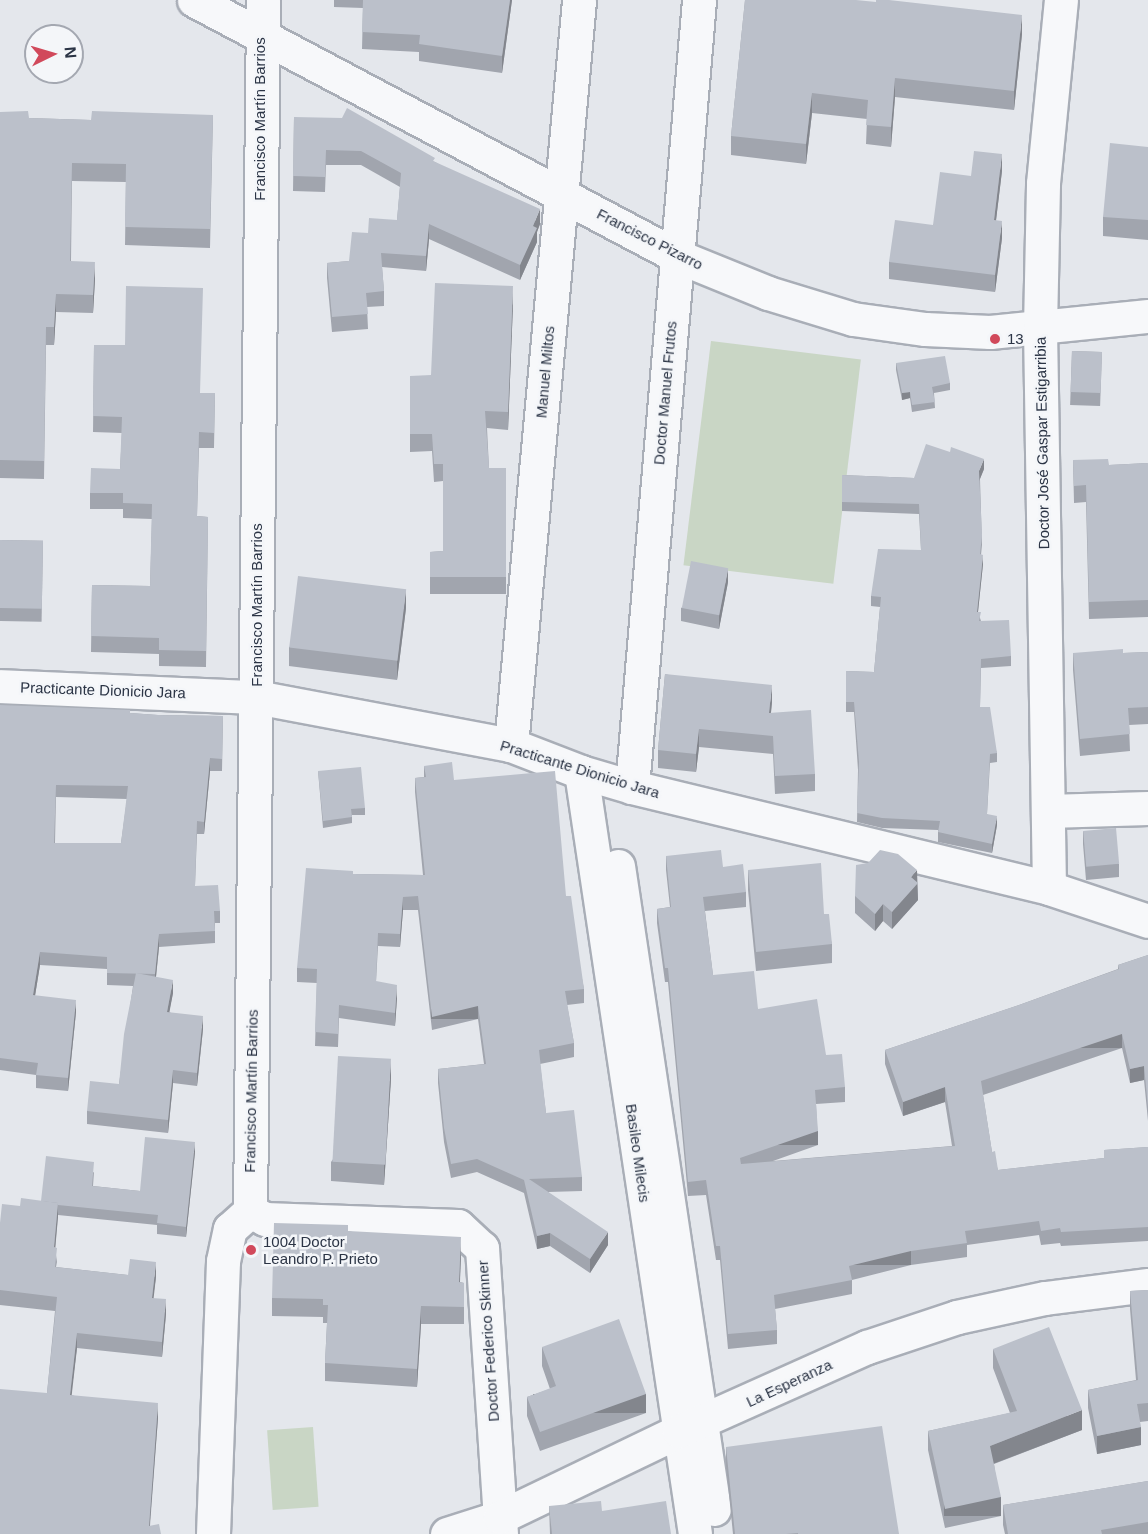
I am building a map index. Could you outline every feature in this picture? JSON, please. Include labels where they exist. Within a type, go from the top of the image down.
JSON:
[{"type":"street","name":"Francisco Pizarro","points":[[194,0],[677,256],[768,293],[853,319],[925,329],[990,332],[1148,316]]},
{"type":"street","name":"Francisco Martín Barrios","points":[[250,1211],[262,0]]},
{"type":"street","name":"Manuel Miltos","points":[[511,745],[579,0]]},
{"type":"street","name":"Doctor Manuel Frutos","points":[[606,779],[677,256],[699,0]]},
{"type":"street","name":"Doctor José Gaspar Estigarribia","points":[[1049,888],[1040,328],[1043,183],[1061,0]]},
{"type":"street","name":"Practicante Dionicio Jara","points":[[0,686],[256,697],[511,745],[606,779],[1049,888],[1148,921]]},
{"type":"street","name":"Basileo Milecis","points":[[606,779],[690,1427],[695,1534]]},
{"type":"street","points":[[1048,811],[1148,808]]},
{"type":"street","points":[[213,1534],[223,1261],[230,1230],[250,1211]]},
{"type":"street","name":"Doctor Federico Skinner","points":[[250,1211],[265,1219],[458,1226],[482,1248],[500,1526]]},
{"type":"street","name":"La Esperanza","points":[[447,1534],[500,1526],[690,1427],[867,1347],[957,1317],[1045,1298],[1148,1285]]},
{"type":"street","points":[[690,1427],[717,1534]]},
{"type":"green space","points":[[711,341],[861,359],[833,584],[683,565]]},
{"type":"green space","points":[[313,1427],[319,1507],[273,1510],[267,1430]]},
{"type":"building","points":[[363,0],[510,0],[502,56],[419,44],[420,35],[362,32]]},
{"type":"building","points":[[745,0],[876,2],[876,0],[889,0],[1022,15],[1014,91],[895,78],[891,127],[866,125],[868,100],[812,93],[806,144],[731,136]]},
{"type":"building","points":[[347,108],[435,158],[433,161],[540,209],[533,226],[537,228],[520,265],[429,224],[426,256],[381,253],[384,291],[366,293],[368,314],[332,317],[327,263],[349,261],[352,232],[368,233],[369,218],[397,220],[401,173],[361,151],[326,150],[325,177],[293,176],[294,117],[342,118]]},
{"type":"building","points":[[28,111],[29,118],[91,120],[92,111],[213,115],[210,229],[125,227],[126,164],[72,163],[70,261],[95,262],[93,295],[56,294],[54,327],[46,327],[44,461],[0,460],[0,112]]},
{"type":"building","points":[[1110,143],[1148,147],[1148,220],[1103,217]]},
{"type":"building","points":[[974,151],[1002,154],[994,220],[1002,221],[995,275],[889,262],[895,220],[933,225],[940,172],[971,176]]},
{"type":"building","points":[[435,283],[513,286],[508,412],[485,411],[489,468],[506,468],[506,577],[430,577],[430,552],[443,551],[443,464],[434,464],[432,434],[410,434],[410,376],[431,375]]},
{"type":"building","points":[[126,286],[203,288],[200,393],[215,393],[214,433],[199,432],[197,516],[208,517],[206,651],[159,650],[159,638],[91,636],[92,585],[150,586],[152,504],[123,503],[123,493],[90,493],[91,468],[120,469],[122,417],[93,416],[94,345],[125,345]]},
{"type":"building","points":[[1072,351],[1102,352],[1101,393],[1071,392]]},
{"type":"building","points":[[945,356],[950,383],[932,387],[935,402],[912,405],[910,392],[902,393],[896,363]]},
{"type":"building","points":[[926,444],[950,452],[951,447],[984,459],[979,471],[982,535],[980,554],[983,555],[977,612],[981,612],[979,621],[1009,620],[1011,656],[981,659],[980,707],[990,707],[997,753],[990,754],[987,814],[997,816],[992,844],[938,832],[940,821],[882,818],[857,813],[859,762],[854,702],[846,702],[846,671],[874,672],[881,597],[871,596],[878,549],[921,550],[919,504],[842,502],[842,475],[914,478]]},
{"type":"building","points":[[1108,459],[1109,465],[1148,463],[1148,600],[1089,602],[1086,485],[1074,486],[1073,460]]},
{"type":"building","points":[[0,540],[43,541],[42,609],[0,608]]},
{"type":"building","points":[[691,561],[728,568],[719,615],[682,608]]},
{"type":"building","points":[[298,576],[406,589],[397,661],[289,647]]},
{"type":"building","points":[[1123,649],[1123,653],[1148,652],[1148,707],[1128,708],[1130,734],[1080,739],[1073,653]]},
{"type":"building","points":[[665,674],[772,685],[769,713],[811,710],[815,774],[775,776],[773,736],[699,729],[696,754],[658,750]]},
{"type":"building","points":[[0,705],[130,710],[130,713],[158,715],[223,716],[222,759],[210,758],[204,822],[197,821],[195,886],[218,885],[220,911],[214,911],[215,931],[159,934],[155,974],[107,973],[107,957],[40,952],[33,995],[76,1000],[68,1078],[36,1075],[38,1063],[0,1058]],"holes":[[[56,785],[128,786],[121,843],[54,843]]]},
{"type":"building","points":[[452,762],[454,780],[555,771],[566,896],[571,896],[584,989],[565,991],[574,1043],[539,1050],[546,1113],[574,1110],[582,1177],[529,1179],[608,1232],[590,1259],[550,1233],[537,1236],[524,1180],[477,1159],[451,1164],[444,1128],[438,1069],[486,1064],[478,1006],[432,1017],[418,896],[403,897],[400,934],[378,933],[376,981],[397,985],[395,1013],[339,1005],[338,1034],[315,1032],[317,969],[297,968],[306,868],[353,871],[353,874],[425,875],[415,778],[426,777],[424,766]]},
{"type":"building","points":[[361,767],[365,808],[351,809],[352,817],[323,821],[318,771]]},
{"type":"building","points":[[1116,828],[1119,864],[1086,867],[1083,831]]},
{"type":"building","points":[[721,850],[723,867],[743,864],[746,892],[703,897],[713,975],[754,971],[758,1009],[817,999],[826,1055],[842,1054],[845,1087],[815,1090],[818,1131],[740,1158],[741,1164],[955,1146],[945,1087],[903,1102],[885,1050],[1119,969],[1118,965],[1148,955],[1148,1107],[1144,1066],[1130,1069],[1122,1034],[981,1081],[992,1152],[995,1151],[998,1170],[1104,1158],[1104,1150],[1148,1147],[1148,1227],[1061,1232],[1060,1228],[1041,1231],[1039,1221],[965,1231],[967,1243],[911,1251],[849,1266],[852,1280],[774,1295],[777,1330],[728,1334],[720,1246],[716,1246],[706,1180],[688,1182],[668,968],[665,968],[657,909],[671,907],[666,856]]},
{"type":"building","points":[[880,850],[898,854],[917,870],[911,877],[918,883],[892,912],[883,904],[875,914],[855,896],[856,865],[868,863]]},
{"type":"building","points":[[821,863],[824,914],[829,914],[832,944],[756,952],[748,870]]},
{"type":"building","points":[[136,973],[173,980],[167,1012],[203,1016],[197,1073],[173,1070],[168,1120],[87,1111],[90,1081],[119,1084],[124,1034]]},
{"type":"building","points":[[338,1056],[391,1059],[385,1165],[332,1162]]},
{"type":"building","points":[[145,1137],[195,1142],[186,1227],[157,1223],[158,1215],[58,1205],[58,1203],[41,1201],[46,1156],[94,1162],[92,1186],[140,1191]]},
{"type":"building","points":[[21,1198],[58,1203],[54,1247],[57,1248],[55,1267],[128,1275],[130,1259],[156,1262],[152,1298],[166,1299],[162,1342],[77,1333],[70,1395],[158,1403],[149,1526],[159,1524],[161,1534],[0,1534],[0,1389],[47,1393],[57,1297],[0,1290],[2,1204],[20,1206]]},
{"type":"building","points":[[274,1223],[348,1225],[348,1231],[461,1237],[459,1282],[464,1283],[464,1307],[421,1306],[417,1369],[325,1363],[328,1305],[323,1305],[323,1299],[272,1298]]},
{"type":"building","points":[[1148,1290],[1148,1403],[1137,1404],[1141,1427],[1097,1436],[1088,1390],[1138,1380],[1130,1291]]},
{"type":"building","points":[[619,1319],[646,1394],[540,1432],[527,1397],[556,1386],[542,1347]]},
{"type":"building","points":[[1049,1327],[1082,1410],[990,1446],[1001,1497],[945,1509],[928,1431],[1017,1411],[993,1349]]},
{"type":"building","points":[[882,1426],[899,1534],[735,1534],[726,1447]]},
{"type":"building","points":[[1148,1481],[1148,1522],[1101,1530],[1102,1534],[1008,1534],[1003,1505]]},
{"type":"building","points":[[601,1501],[602,1511],[666,1501],[671,1534],[552,1534],[549,1506]]},
{"type":"place","name":"13","points":[[995,339]]},
{"type":"place","name":"1004 Doctor Leandro P. Prieto","points":[[251,1250]]}]
